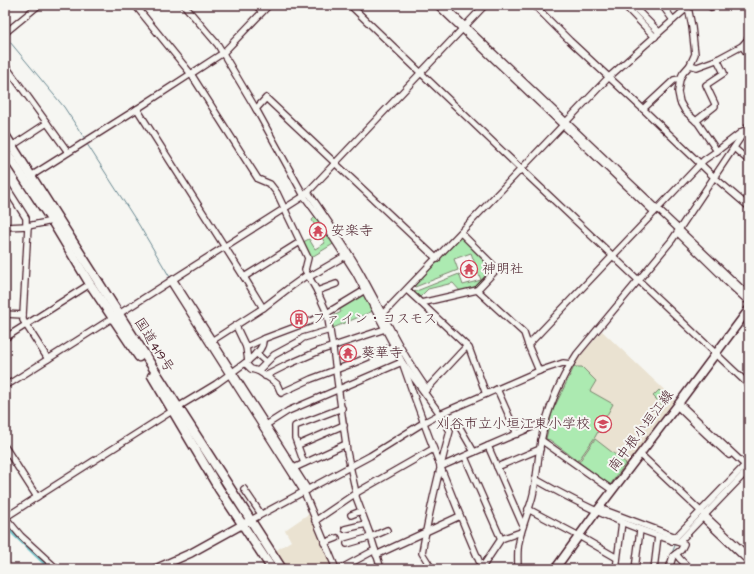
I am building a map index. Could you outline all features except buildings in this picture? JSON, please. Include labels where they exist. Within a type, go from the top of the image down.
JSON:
[{"type":"highway","name":"国道419号","points":[[5,135],[7,149],[90,284],[116,316]]},
{"type":"highway","name":"国道419号","points":[[7,149],[31,176],[116,316],[175,409],[232,491],[282,569]]},
{"type":"highway","name":"国道419号","points":[[175,409],[219,489],[272,569]]},
{"type":"main road","name":"南中根小垣江線","points":[[554,569],[749,309]]},
{"type":"main road","points":[[155,569],[191,553],[251,520]]},
{"type":"street","points":[[6,33],[39,5]]},
{"type":"street","points":[[135,5],[191,74],[258,179],[270,184],[276,193],[308,258],[305,270],[327,313],[342,408],[346,444],[356,497],[381,569]]},
{"type":"street","points":[[184,5],[223,53],[306,194],[346,256],[364,290],[450,431],[440,467],[422,554],[432,569]]},
{"type":"street","points":[[256,5],[262,12]]},
{"type":"street","points":[[31,176],[223,53],[269,5]]},
{"type":"street","points":[[350,5],[749,385]]},
{"type":"street","points":[[437,5],[464,28],[678,231],[749,296]]},
{"type":"street","points":[[444,5],[464,28]]},
{"type":"street","points":[[5,384],[12,382],[306,194],[486,5]]},
{"type":"street","points":[[534,5],[714,177],[749,207]]},
{"type":"street","points":[[624,5],[657,34]]},
{"type":"street","points":[[632,5],[657,34]]},
{"type":"street","points":[[662,5],[673,20]]},
{"type":"street","points":[[381,316],[437,259],[608,77],[689,6]]},
{"type":"street","points":[[689,6],[695,54],[690,65],[680,79],[678,92],[680,102],[685,111],[698,123],[717,151]]},
{"type":"street","points":[[690,65],[698,67],[717,59],[742,46],[749,38]]},
{"type":"street","points":[[742,46],[749,56]]},
{"type":"street","points":[[696,121],[715,106],[706,85],[724,73],[717,59]]},
{"type":"street","points":[[5,65],[68,152]]},
{"type":"street","points":[[643,109],[674,80],[680,79]]},
{"type":"street","points":[[256,109],[266,98],[437,259]]},
{"type":"street","points":[[137,109],[263,308]]},
{"type":"street","points":[[7,149],[47,123]]},
{"type":"street","points":[[528,345],[704,160],[748,126]]},
{"type":"street","points":[[518,569],[519,542],[533,494],[541,440],[548,413],[571,364],[577,354],[660,256],[748,126]]},
{"type":"street","points":[[734,148],[749,161]]},
{"type":"street","points":[[5,185],[26,218],[27,226],[23,320],[48,359]]},
{"type":"street","points":[[306,194],[335,230],[360,271],[381,316],[385,329],[402,362],[433,449],[482,569]]},
{"type":"street","points":[[5,226],[27,226],[52,221]]},
{"type":"street","points":[[678,231],[725,280],[749,302]]},
{"type":"street","points":[[421,303],[478,290],[497,269],[460,233]]},
{"type":"street","points":[[244,276],[300,242]]},
{"type":"street","points":[[211,342],[263,308],[289,288],[346,256]]},
{"type":"street","points":[[171,280],[306,491],[336,569]]},
{"type":"street","points":[[5,338],[90,284]]},
{"type":"street","points":[[317,291],[336,284]]},
{"type":"street","points":[[246,347],[327,313],[364,290]]},
{"type":"street","points":[[407,290],[469,348],[486,394]]},
{"type":"street","points":[[478,290],[524,333],[539,371]]},
{"type":"street","points":[[5,314],[23,315]]},
{"type":"street","points":[[236,326],[246,347],[247,362],[251,369],[258,371],[272,380],[277,384],[281,393],[311,379],[394,346]]},
{"type":"street","points":[[265,376],[333,346],[385,329]]},
{"type":"street","points":[[258,371],[274,355],[303,338],[330,330]]},
{"type":"street","points":[[57,569],[21,536],[5,517],[247,362],[262,348],[264,344],[263,339]]},
{"type":"street","points":[[425,390],[467,346]]},
{"type":"street","points":[[256,353],[266,362]]},
{"type":"street","points":[[402,362],[425,390]]},
{"type":"street","points":[[265,426],[288,411],[402,362]]},
{"type":"street","points":[[251,520],[370,456],[440,414],[539,371],[563,363],[571,364]]},
{"type":"street","points":[[497,389],[517,434]]},
{"type":"street","points":[[676,541],[747,468],[678,404]]},
{"type":"street","points":[[304,463],[295,438],[295,426],[342,408]]},
{"type":"street","points":[[440,467],[546,421]]},
{"type":"street","points":[[298,445],[344,425]]},
{"type":"street","points":[[459,426],[474,452]]},
{"type":"street","points":[[541,440],[612,490]]},
{"type":"street","points":[[292,469],[346,444]]},
{"type":"street","points":[[488,446],[523,526]]},
{"type":"street","points":[[5,447],[37,497]]},
{"type":"street","points":[[317,520],[356,493],[433,449]]},
{"type":"street","points":[[497,467],[540,449]]},
{"type":"street","points":[[640,454],[749,557]]},
{"type":"street","points":[[465,457],[501,539]]},
{"type":"street","points":[[535,479],[568,498],[684,544],[681,550],[673,556],[669,569]]},
{"type":"street","points":[[244,489],[262,514]]},
{"type":"street","points":[[528,510],[579,536],[617,558]]},
{"type":"street","points":[[598,510],[640,530],[676,541]]},
{"type":"street","points":[[350,515],[361,511]]},
{"type":"street","points":[[703,514],[749,562]]},
{"type":"street","points":[[340,569],[460,516]]},
{"type":"street","points":[[616,569],[622,522]]},
{"type":"street","points":[[346,529],[366,524]]},
{"type":"street","points":[[347,544],[371,537],[387,530]]},
{"type":"street","points":[[635,569],[640,530]]},
{"type":"street","points":[[482,569],[501,539],[521,532]]},
{"type":"street","points":[[654,569],[658,536]]},
{"type":"street","points":[[326,543],[337,538]]},
{"type":"street","points":[[676,554],[690,569]]},
{"type":"shaded area","name":"刈谷市立小垣江東小学校","points":[[602,331],[675,400],[611,486],[550,440],[545,439],[553,409],[575,362]]},
{"type":"shaded area","points":[[310,513],[334,569],[288,569],[275,551],[291,541],[285,530]]},
{"type":"green space","points":[[316,216],[335,243],[310,258],[303,242],[309,239],[315,249],[325,243],[322,238],[322,234],[325,232],[320,224],[315,226],[312,220]]},
{"type":"green space","points":[[460,236],[495,269],[477,288],[461,292],[453,283],[428,289],[419,298],[414,292],[459,274],[463,285],[481,280],[471,253],[454,259],[458,270],[415,287],[414,286]]},
{"type":"green space","points":[[363,293],[373,311],[333,328],[330,318],[341,312],[339,308]]},
{"type":"green space","points":[[574,367],[582,367],[596,381],[590,391],[613,404],[595,437],[578,461],[550,440],[546,439],[552,412]]},
{"type":"green space","points":[[659,390],[669,399],[663,406],[653,396]]},
{"type":"green space","points":[[595,439],[626,463],[610,485],[579,462]]},
{"type":"waterway","points":[[5,36],[64,107],[85,139]]},
{"type":"waterway","points":[[87,144],[139,225],[171,279]]},
{"type":"waterway","points":[[5,523],[14,534],[51,569]]},
{"type":"waterway","points":[[672,553],[676,543]]},
{"type":"place","name":"安楽寺","points":[[318,231]]},
{"type":"place","name":"神明社","points":[[469,269]]},
{"type":"place","name":"ファイン・コスモス","points":[[299,319]]},
{"type":"place","name":"葵華寺","points":[[348,353]]},
{"type":"place","name":"刈谷市立小垣江東小学校","points":[[603,424]]}]
